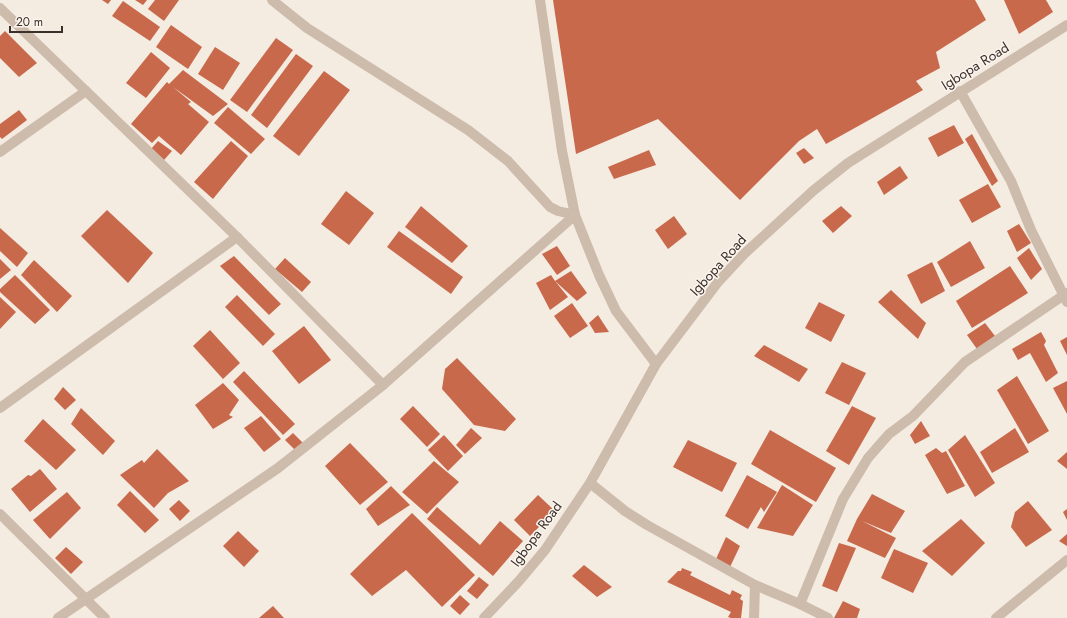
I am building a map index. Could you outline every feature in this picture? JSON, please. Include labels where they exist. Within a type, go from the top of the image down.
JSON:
[{"type":"street","points":[[272,0],[307,28],[468,130],[508,161],[550,207],[575,215]]},
{"type":"street","points":[[540,0],[562,151],[575,215],[616,311],[656,364]]},
{"type":"street","points":[[0,8],[237,237],[383,385]]},
{"type":"street","name":"Igbopa Road","points":[[484,618],[519,581],[545,550],[590,483],[656,364],[718,282],[744,254],[814,190],[848,164],[960,91],[1067,25]]},
{"type":"street","points":[[0,152],[86,90]]},
{"type":"street","points":[[800,604],[843,499],[868,458],[889,434],[913,416],[965,362],[1066,297],[1031,230],[1011,181],[960,91]]},
{"type":"street","points":[[58,618],[278,468],[383,385],[575,215]]},
{"type":"street","points":[[0,408],[237,237]]},
{"type":"street","points":[[590,483],[625,511],[647,525],[755,585],[800,604],[828,618]]},
{"type":"street","points":[[0,514],[105,618]]},
{"type":"street","points":[[996,618],[1067,560]]},
{"type":"street","points":[[754,618],[755,585]]},
{"type":"building","points":[[102,0],[111,0],[108,4]]},
{"type":"building","points":[[135,0],[147,0],[143,5]]},
{"type":"building","points":[[155,0],[179,0],[164,21],[148,9]]},
{"type":"building","points":[[553,0],[975,0],[986,20],[936,52],[940,68],[916,81],[923,90],[826,144],[817,129],[799,141],[740,200],[658,119],[576,154]]},
{"type":"building","points":[[1004,0],[1046,0],[1053,12],[1019,34]]},
{"type":"building","points":[[123,1],[160,27],[150,41],[112,16]]},
{"type":"building","points":[[171,25],[202,47],[188,69],[156,47]]},
{"type":"building","points":[[5,31],[37,63],[19,77],[0,58],[0,36]]},
{"type":"building","points":[[276,38],[293,50],[247,112],[230,100]]},
{"type":"building","points":[[215,47],[240,63],[223,90],[198,74]]},
{"type":"building","points":[[151,52],[170,68],[146,98],[126,83]]},
{"type":"building","points":[[296,54],[313,66],[267,128],[251,115]]},
{"type":"building","points":[[183,70],[228,104],[213,116],[173,87],[191,102],[188,104],[209,122],[181,155],[159,136],[152,143],[131,124],[167,82],[169,84]]},
{"type":"building","points":[[324,71],[350,90],[299,156],[273,136]]},
{"type":"building","points":[[228,107],[265,139],[251,154],[214,123]]},
{"type":"building","points":[[19,110],[27,120],[2,139],[0,137],[0,124]]},
{"type":"building","points":[[954,125],[964,143],[938,157],[928,138]]},
{"type":"building","points":[[972,134],[998,181],[992,186],[965,139]]},
{"type":"building","points":[[158,141],[172,151],[164,160],[151,149]]},
{"type":"building","points":[[231,141],[248,156],[213,199],[194,182]]},
{"type":"building","points":[[804,148],[814,158],[804,164],[796,153]]},
{"type":"building","points":[[649,150],[656,165],[614,179],[608,167]]},
{"type":"building","points":[[900,166],[908,178],[884,195],[877,182]]},
{"type":"building","points":[[988,184],[1001,207],[972,223],[959,200]]},
{"type":"building","points":[[346,191],[374,213],[349,245],[321,224]]},
{"type":"building","points":[[421,206],[468,246],[452,263],[405,227]]},
{"type":"building","points":[[841,206],[852,216],[833,233],[822,221]]},
{"type":"building","points":[[107,210],[153,253],[128,283],[81,236]]},
{"type":"building","points":[[674,216],[687,234],[668,249],[655,230]]},
{"type":"building","points":[[1019,224],[1031,243],[1017,252],[1007,231]]},
{"type":"building","points":[[0,228],[28,253],[17,267],[0,251]]},
{"type":"building","points":[[399,231],[463,277],[451,294],[387,247]]},
{"type":"building","points":[[970,241],[985,268],[951,287],[937,262]]},
{"type":"building","points":[[557,246],[570,266],[557,275],[542,254]]},
{"type":"building","points":[[1029,248],[1042,269],[1031,280],[1017,258]]},
{"type":"building","points":[[234,256],[281,304],[269,315],[220,266]]},
{"type":"building","points":[[285,258],[311,282],[302,292],[275,269]]},
{"type":"building","points":[[0,259],[11,270],[0,279]]},
{"type":"building","points":[[34,260],[72,296],[57,312],[21,275]]},
{"type":"building","points":[[932,262],[945,291],[921,304],[907,275]]},
{"type":"building","points":[[1010,266],[1028,293],[972,328],[956,301]]},
{"type":"building","points":[[571,271],[587,293],[577,301],[555,281]]},
{"type":"building","points":[[15,275],[50,310],[35,324],[0,292],[0,289]]},
{"type":"building","points":[[551,275],[568,297],[550,310],[536,283]]},
{"type":"building","points":[[891,290],[926,323],[918,339],[878,302]]},
{"type":"building","points":[[237,295],[275,334],[263,346],[225,307]]},
{"type":"building","points":[[0,297],[16,312],[0,329]]},
{"type":"building","points":[[819,302],[845,315],[831,342],[805,328]]},
{"type":"building","points":[[572,303],[588,326],[570,338],[554,316]]},
{"type":"building","points":[[598,315],[609,332],[595,333],[589,323]]},
{"type":"building","points":[[985,323],[995,336],[977,349],[967,335]]},
{"type":"building","points":[[304,326],[331,360],[299,384],[272,351]]},
{"type":"building","points":[[210,330],[240,363],[223,379],[193,346]]},
{"type":"building","points":[[1041,332],[1046,341],[1044,345],[1058,373],[1046,382],[1030,353],[1018,360],[1012,349]]},
{"type":"building","points":[[1067,337],[1067,355],[1060,341]]},
{"type":"building","points":[[764,345],[808,369],[799,382],[754,356]]},
{"type":"building","points":[[457,358],[516,419],[505,431],[474,425],[442,389],[445,369]]},
{"type":"building","points":[[842,362],[866,373],[849,405],[825,393]]},
{"type":"building","points":[[244,371],[295,424],[283,435],[233,382]]},
{"type":"building","points":[[1017,376],[1049,431],[1028,444],[997,390]]},
{"type":"building","points":[[1067,381],[1067,414],[1053,388]]},
{"type":"building","points":[[223,383],[239,400],[229,415],[233,417],[213,429],[195,405]]},
{"type":"building","points":[[63,387],[76,400],[65,410],[54,399]]},
{"type":"building","points":[[413,406],[440,434],[427,447],[400,419]]},
{"type":"building","points":[[852,406],[876,418],[849,465],[826,451]]},
{"type":"building","points":[[81,408],[115,441],[103,455],[71,424]]},
{"type":"building","points":[[261,416],[281,439],[264,452],[244,428]]},
{"type":"building","points":[[43,419],[76,450],[56,470],[24,441]]},
{"type":"building","points":[[921,421],[930,436],[915,444],[910,435]]},
{"type":"building","points":[[471,428],[482,438],[465,454],[456,445]]},
{"type":"building","points":[[1015,428],[1029,452],[992,473],[980,452]]},
{"type":"building","points":[[770,430],[836,468],[816,502],[751,464]]},
{"type":"building","points":[[293,433],[303,443],[295,450],[285,440]]},
{"type":"building","points":[[444,435],[463,456],[448,471],[428,450]]},
{"type":"building","points":[[965,435],[995,483],[975,497],[948,450]]},
{"type":"building","points":[[688,440],[737,463],[722,492],[673,467]]},
{"type":"building","points":[[350,443],[388,482],[360,505],[325,466]]},
{"type":"building","points":[[936,448],[942,453],[946,451],[965,486],[947,494],[925,455]]},
{"type":"building","points":[[157,449],[189,481],[168,493],[154,508],[120,475],[142,460],[144,463]]},
{"type":"building","points":[[1067,452],[1067,469],[1057,461]]},
{"type":"building","points":[[434,461],[459,482],[427,514],[402,492]]},
{"type":"building","points":[[40,469],[57,489],[30,512],[11,489],[28,475],[31,476]]},
{"type":"building","points":[[747,475],[777,492],[764,512],[761,507],[748,529],[725,516]]},
{"type":"building","points":[[782,485],[813,505],[793,536],[757,528]]},
{"type":"building","points":[[391,486],[410,505],[378,526],[366,509]]},
{"type":"building","points":[[130,491],[159,520],[145,533],[117,505]]},
{"type":"building","points":[[67,492],[81,508],[50,539],[33,520]]},
{"type":"building","points":[[872,494],[905,511],[891,533],[862,521],[896,538],[885,558],[847,541],[857,519]]},
{"type":"building","points":[[538,495],[555,511],[530,536],[514,520]]},
{"type":"building","points":[[179,500],[190,511],[180,521],[169,509]]},
{"type":"building","points":[[1028,501],[1052,530],[1026,547],[1011,527],[1015,512]]},
{"type":"building","points":[[437,507],[480,545],[500,521],[523,541],[493,576],[427,519]]},
{"type":"building","points":[[1067,509],[1067,520],[1063,512]]},
{"type":"building","points":[[412,513],[475,575],[442,607],[406,570],[372,596],[350,574]]},
{"type":"building","points":[[961,519],[985,543],[952,576],[922,551]]},
{"type":"building","points":[[238,531],[259,551],[244,567],[223,546]]},
{"type":"building","points":[[1067,534],[1067,546],[1059,541]]},
{"type":"building","points":[[726,537],[740,546],[730,567],[716,559]]},
{"type":"building","points":[[839,543],[856,548],[837,592],[822,586]]},
{"type":"building","points":[[66,547],[83,562],[71,574],[55,558]]},
{"type":"building","points":[[894,549],[928,563],[913,593],[881,578]]},
{"type":"building","points":[[584,565],[612,587],[597,597],[572,576]]},
{"type":"building","points":[[682,568],[692,572],[690,575],[730,595],[732,590],[742,595],[740,599],[743,601],[741,618],[728,617],[731,612],[667,582],[678,571],[681,571]]},
{"type":"building","points":[[479,577],[489,585],[477,599],[467,591]]},
{"type":"building","points":[[460,595],[470,604],[460,615],[450,606]]},
{"type":"building","points":[[843,601],[860,609],[857,618],[834,618]]},
{"type":"building","points":[[273,606],[284,618],[259,618]]}]
